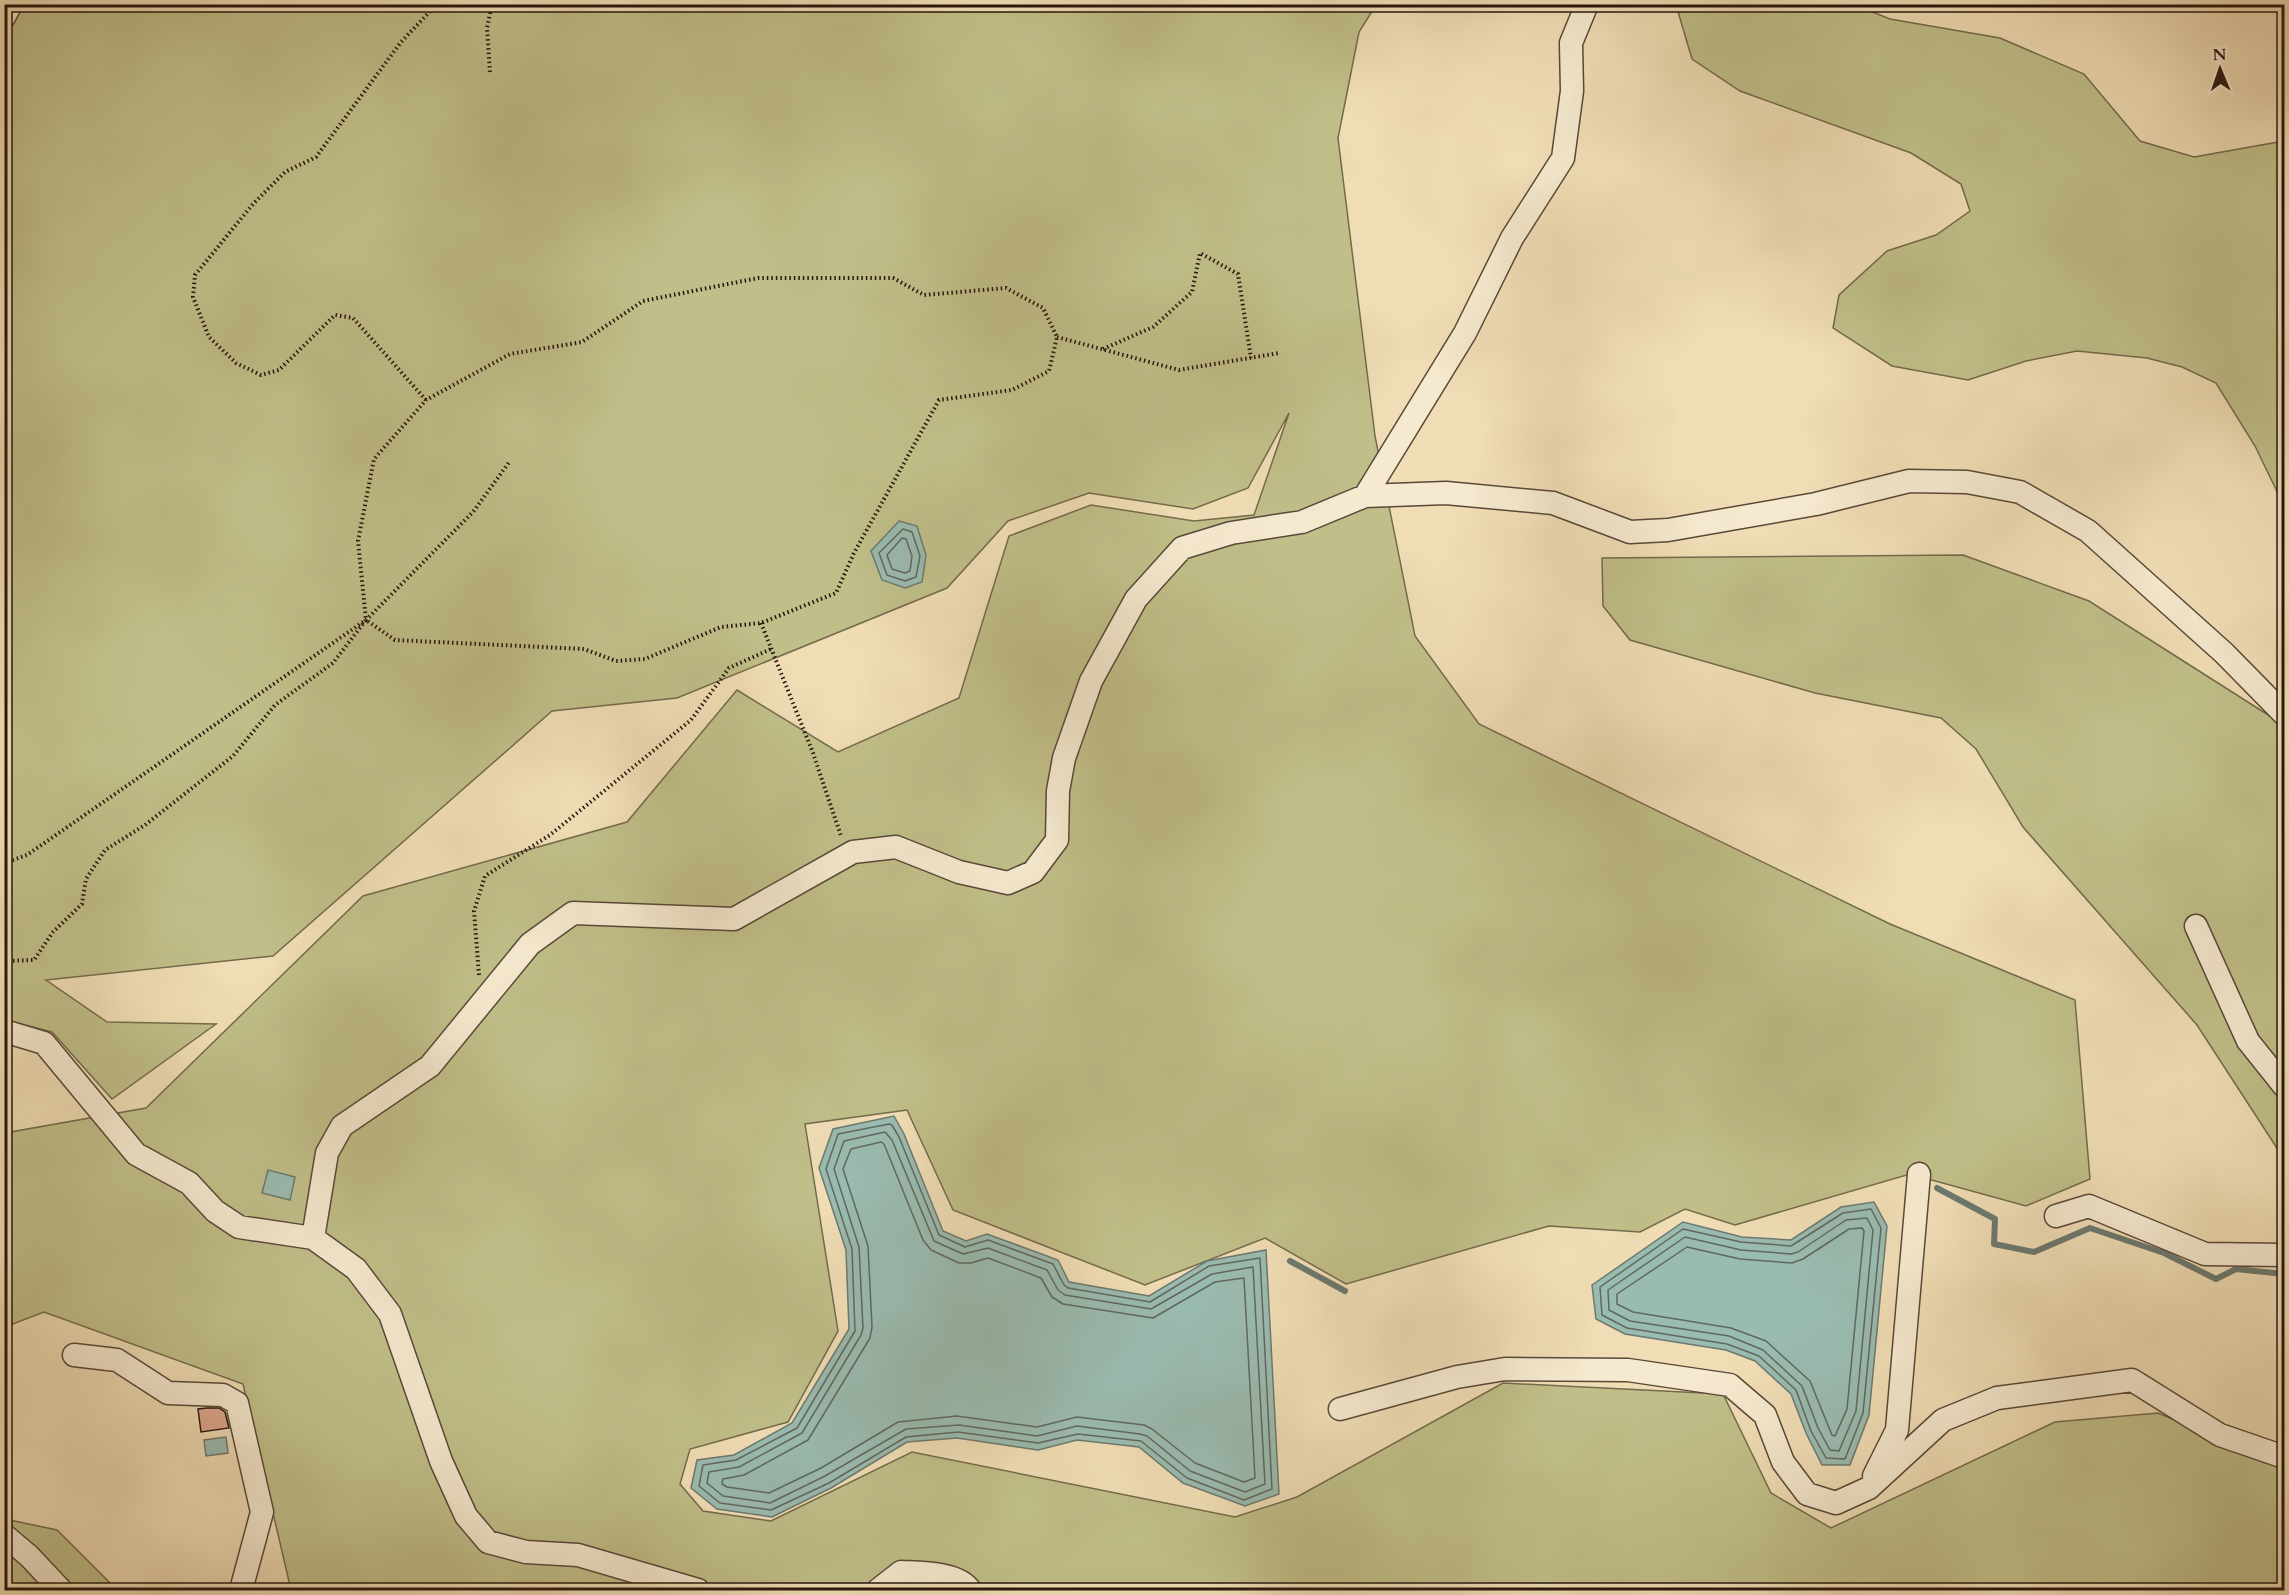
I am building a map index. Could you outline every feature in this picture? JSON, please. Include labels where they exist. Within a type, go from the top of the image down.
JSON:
[{"type":"street","points":[[4,17],[11,4]]},
{"type":"street","points":[[1365,496],[1466,333],[1512,238],[1563,158],[1572,91],[1571,43],[1587,4]]},
{"type":"street","points":[[313,1238],[327,1153],[342,1126],[430,1066],[530,944],[573,913],[734,919],[853,852],[896,847],[959,872],[1008,883],[1033,872],[1057,840],[1058,791],[1064,758],[1090,681],[1136,599],[1182,548],[1231,533],[1302,522],[1365,496],[1446,493],[1553,503],[1630,532],[1668,530],[1805,506],[1910,481],[1967,482],[2020,492],[2088,531],[2224,653],[2284,714]]},
{"type":"street","points":[[2196,926],[2248,1041],[2284,1086]]},
{"type":"street","points":[[4,1031],[44,1043],[136,1154],[189,1183],[223,1216],[239,1227],[313,1238],[356,1269],[390,1314],[441,1461],[466,1516],[488,1542],[526,1552],[578,1555],[698,1590]]},
{"type":"street","points":[[1869,1488],[1897,1430],[1919,1174]]},
{"type":"street","points":[[2056,1216],[2089,1206],[2205,1254],[2284,1256]]},
{"type":"street","points":[[74,1355],[117,1360],[168,1393],[223,1395],[237,1403],[262,1512],[241,1590]]},
{"type":"street","points":[[1340,1409],[1456,1377],[1505,1369],[1628,1370],[1730,1385],[1765,1415],[1783,1462],[1807,1494],[1836,1503],[1869,1488],[1943,1420],[1997,1398],[2132,1380],[2220,1435],[2284,1456]]},
{"type":"street","points":[[4,1535],[29,1556],[61,1590]]},
{"type":"street","points":[[878,1590],[901,1572],[941,1574],[967,1586],[970,1590]]},
{"type":"path","points":[[426,400],[353,318],[335,315],[279,370],[261,375],[236,363],[209,337],[193,297],[195,275],[253,204],[285,172],[316,157],[401,42],[437,4]]},
{"type":"path","points":[[490,72],[487,28],[492,4]]},
{"type":"path","points":[[1103,349],[1153,327],[1192,292],[1200,254],[1238,274],[1251,358]]},
{"type":"path","points":[[758,278],[893,278],[924,295],[1006,288],[1043,308],[1057,337],[1050,371],[1012,390],[939,400],[854,554],[836,593],[761,623],[721,627],[645,659],[616,661],[584,649],[395,640],[366,620],[358,541],[374,459],[426,400],[510,354],[582,342],[643,301],[758,278]]},
{"type":"path","points":[[1057,337],[1179,370],[1279,353]]},
{"type":"path","points":[[4,961],[34,960],[53,932],[82,904],[87,879],[105,850],[145,825],[233,756],[274,705],[333,663],[366,620],[473,512],[510,460]]},
{"type":"path","points":[[4,863],[27,855],[366,620]]},
{"type":"path","points":[[761,623],[813,753],[842,839],[853,852]]},
{"type":"path","points":[[486,997],[480,985],[474,910],[485,876],[550,836],[691,720],[729,668],[771,649]]},
{"type":"shaded area","points":[[5,5],[1376,5],[1359,32],[1338,138],[1375,436],[1415,636],[1479,724],[1890,924],[2075,1000],[2090,1179],[2026,1206],[1910,1174],[1735,1225],[1685,1209],[1640,1232],[1549,1226],[1346,1284],[1265,1238],[1145,1285],[953,1210],[907,1110],[805,1124],[838,1331],[788,1422],[690,1449],[680,1484],[703,1511],[771,1521],[912,1452],[1235,1517],[1297,1497],[1503,1383],[1723,1394],[1771,1493],[1831,1528],[2055,1422],[2158,1413],[2284,1465],[2284,1590],[291,1590],[243,1384],[44,1312],[5,1327],[5,1133],[146,1108],[363,896],[627,822],[737,690],[838,752],[959,698],[1009,536],[1091,505],[1194,521],[1254,515],[1289,413],[1248,488],[1193,509],[1089,493],[1008,521],[947,588],[677,698],[552,711],[273,956],[46,980],[107,1022],[216,1024],[112,1099],[52,1032],[5,1020]]},
{"type":"shaded area","points":[[1676,5],[1855,5],[1890,19],[2000,38],[2084,74],[2140,141],[2194,157],[2284,141],[2284,506],[2255,446],[2216,383],[2182,367],[2147,358],[2077,351],[2026,361],[1968,380],[1892,366],[1833,328],[1839,295],[1887,251],[1936,235],[1970,211],[1961,184],[1911,153],[1740,91],[1692,59]]},
{"type":"shaded area","points":[[1963,555],[2089,601],[2284,725],[2284,1159],[2197,1025],[2023,827],[1976,749],[1941,718],[1815,693],[1630,640],[1603,606],[1602,558]]},
{"type":"shaded area","points":[[5,1519],[57,1530],[117,1590],[5,1590]]},
{"type":"water","points":[[899,521],[917,526],[926,555],[922,582],[905,588],[882,580],[871,551]]},
{"type":"water","points":[[894,1116],[904,1134],[943,1231],[966,1241],[987,1234],[1058,1260],[1069,1282],[1149,1296],[1207,1261],[1266,1250],[1279,1494],[1245,1506],[1183,1483],[1139,1447],[1077,1440],[1038,1450],[957,1438],[907,1442],[831,1488],[772,1517],[717,1509],[691,1488],[697,1460],[734,1455],[792,1423],[849,1329],[846,1250],[819,1168],[833,1129]]},
{"type":"water","points":[[268,1170],[295,1177],[290,1200],[262,1193]]},
{"type":"water","points":[[1874,1202],[1887,1226],[1869,1415],[1850,1465],[1822,1465],[1806,1433],[1791,1394],[1755,1361],[1726,1350],[1625,1334],[1596,1319],[1592,1285],[1683,1222],[1742,1237],[1791,1240],[1841,1207]]},
{"type":"water","points":[[226,1437],[228,1453],[206,1456],[204,1440]]},
{"type":"building","points":[[219,1408],[225,1412],[229,1428],[201,1432],[198,1409]]},
{"type":"waterway","points":[[1937,1188],[1995,1219],[1994,1244],[2034,1252],[2090,1228],[2164,1253],[2216,1279],[2236,1269],[2284,1274]]},
{"type":"waterway","points":[[1290,1261],[1345,1291]]}]
